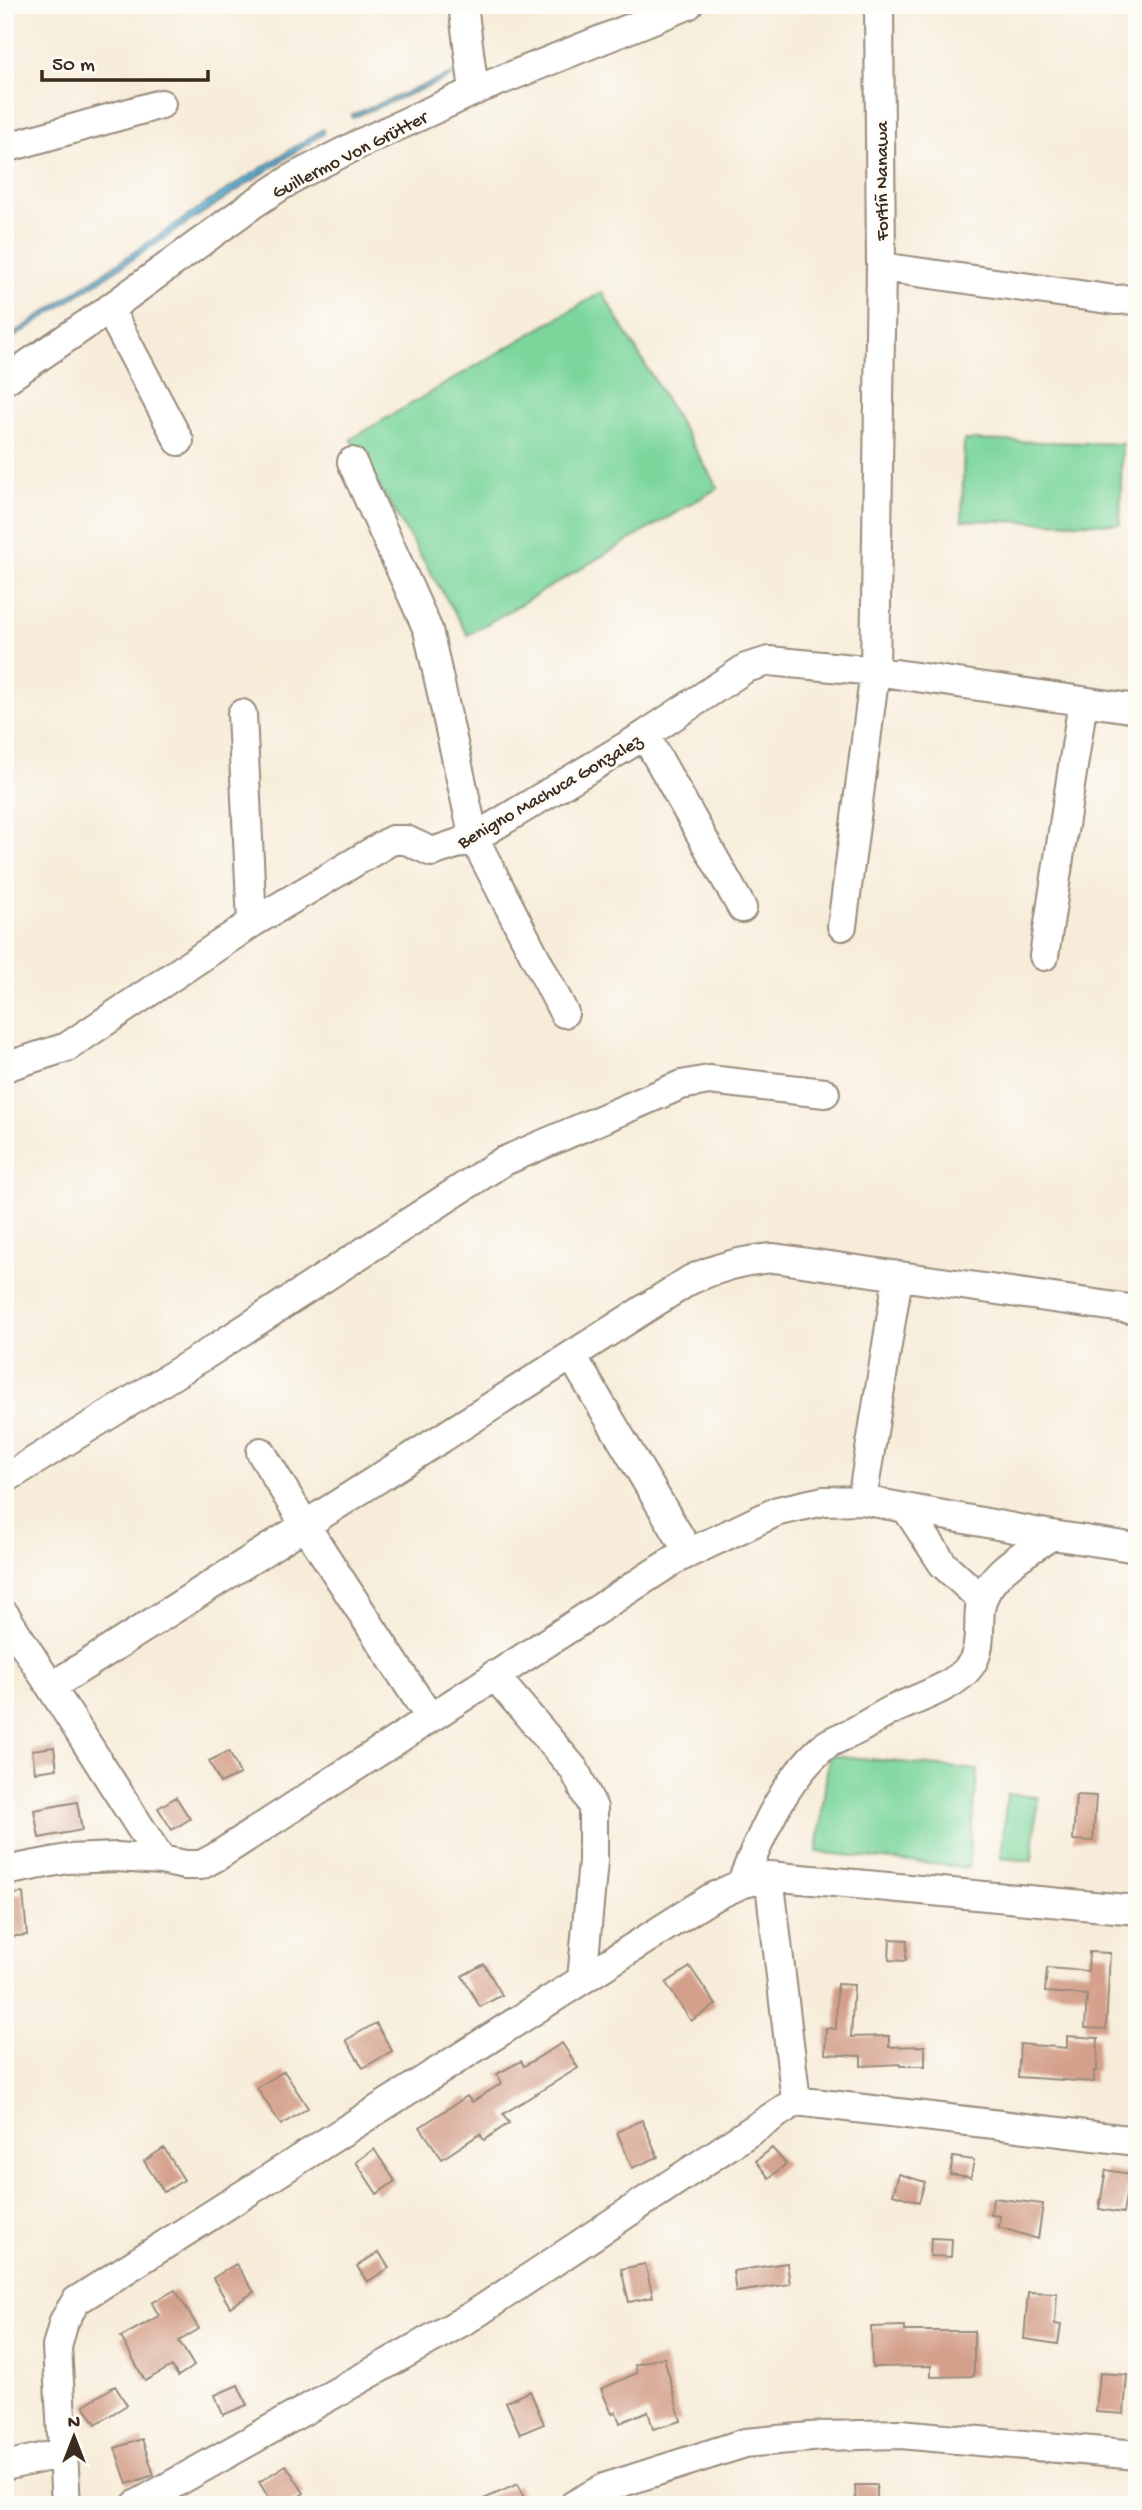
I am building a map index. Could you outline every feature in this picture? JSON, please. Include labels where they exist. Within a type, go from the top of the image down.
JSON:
[{"type":"street","points":[[463,5],[474,91]]},
{"type":"street","name":"Guillermo Von Grütter","points":[[6,374],[109,309],[253,204],[296,176],[474,91],[688,5]]},
{"type":"street","name":"Fortíñ Nanawa","points":[[879,5],[881,267],[1115,300],[1137,299]]},
{"type":"street","points":[[5,148],[161,104]]},
{"type":"street","points":[[842,926],[875,671],[881,267]]},
{"type":"street","points":[[109,309],[179,441]]},
{"type":"street","points":[[352,462],[428,630],[474,838],[564,1013]]},
{"type":"street","name":"Benigno Machuca Gonzalez","points":[[5,1067],[67,1047],[252,923],[393,840],[406,840],[432,852],[474,838],[645,735],[746,668],[769,661],[875,671],[1137,709]]},
{"type":"street","points":[[1044,956],[1083,701]]},
{"type":"street","points":[[242,714],[252,923]]},
{"type":"street","points":[[645,735],[742,908]]},
{"type":"street","points":[[5,1479],[202,1357],[502,1162],[681,1086],[709,1080],[825,1093]]},
{"type":"street","points":[[51,1687],[691,1280],[712,1270],[748,1260],[793,1259],[898,1277],[1137,1310]]},
{"type":"street","points":[[862,1500],[898,1277]]},
{"type":"street","points":[[572,1356],[688,1551]]},
{"type":"street","points":[[261,1452],[430,1718]]},
{"type":"street","points":[[5,1871],[66,1859],[117,1857],[201,1865],[688,1551],[778,1511],[824,1502],[862,1500],[1137,1548]]},
{"type":"street","points":[[906,1508],[943,1564],[982,1600]]},
{"type":"street","points":[[741,1884],[769,1817],[789,1783],[824,1746],[924,1697],[962,1675],[976,1654],[984,1593],[998,1576],[1020,1557],[1052,1535]]},
{"type":"street","points":[[5,1615],[161,1860]]},
{"type":"street","points":[[494,1675],[574,1769],[593,1808],[593,1861],[582,1980]]},
{"type":"street","points":[[769,1876],[796,2101]]},
{"type":"street","points":[[66,2505],[57,2347],[64,2320],[76,2301],[711,1898],[741,1884],[769,1876],[1137,1910]]},
{"type":"street","points":[[136,2505],[472,2316],[796,2101],[1137,2141]]},
{"type":"street","points":[[574,2505],[604,2488],[745,2444],[822,2436],[900,2434],[1137,2455]]},
{"type":"street","points":[[5,2466],[62,2454]]},
{"type":"green space","points":[[602,292],[718,488],[468,635],[351,439]]},
{"type":"green space","points":[[964,440],[1122,444],[1120,524],[962,520]]},
{"type":"green space","points":[[829,1755],[978,1770],[968,1868],[817,1852]]},
{"type":"green space","points":[[1007,1794],[1038,1797],[1032,1861],[1001,1858]]},
{"type":"water","points":[[451,74],[452,77],[352,118],[351,115]]},
{"type":"water","points":[[323,129],[324,133],[10,340],[9,337],[217,196]]},
{"type":"building","points":[[54,1747],[57,1769],[35,1772],[32,1750]]},
{"type":"building","points":[[229,1751],[240,1774],[220,1783],[209,1761]]},
{"type":"building","points":[[1076,1795],[1096,1796],[1093,1841],[1073,1840]]},
{"type":"building","points":[[176,1797],[190,1819],[172,1830],[158,1808]]},
{"type":"building","points":[[77,1802],[82,1830],[39,1838],[34,1810]]},
{"type":"building","points":[[23,1893],[27,1935],[7,1937],[5,1895]]},
{"type":"building","points":[[890,1939],[907,1940],[906,1961],[889,1960]]},
{"type":"building","points":[[1089,1952],[1110,1953],[1106,2029],[1085,2028],[1087,1995],[1045,1992],[1047,1968],[1088,1971]]},
{"type":"building","points":[[484,1964],[502,1995],[480,2007],[462,1976]]},
{"type":"building","points":[[690,1967],[716,2005],[691,2021],[666,1983]]},
{"type":"building","points":[[837,1984],[854,1985],[851,2037],[889,2036],[889,2047],[925,2046],[925,2066],[861,2066],[861,2056],[825,2054],[826,2028],[836,2029]]},
{"type":"building","points":[[376,2023],[392,2051],[363,2068],[346,2040]]},
{"type":"building","points":[[1067,2036],[1098,2038],[1094,2082],[1018,2077],[1020,2044],[1067,2048]]},
{"type":"building","points":[[562,2043],[578,2068],[503,2114],[509,2123],[484,2140],[480,2134],[442,2159],[420,2127],[467,2096],[472,2102],[502,2083],[497,2074],[521,2061],[524,2066]]},
{"type":"building","points":[[284,2071],[308,2108],[281,2125],[257,2088]]},
{"type":"building","points":[[642,2120],[658,2157],[632,2168],[617,2132]]},
{"type":"building","points":[[164,2148],[184,2180],[164,2192],[144,2161]]},
{"type":"building","points":[[772,2148],[786,2164],[769,2178],[756,2161]]},
{"type":"building","points":[[374,2149],[395,2181],[377,2194],[356,2162]]},
{"type":"building","points":[[953,2157],[974,2160],[971,2177],[950,2174]]},
{"type":"building","points":[[1106,2170],[1130,2174],[1123,2213],[1099,2209]]},
{"type":"building","points":[[899,2174],[925,2182],[919,2202],[893,2194]]},
{"type":"building","points":[[993,2198],[1043,2204],[1038,2239],[999,2227],[1000,2216],[991,2215]]},
{"type":"building","points":[[931,2238],[952,2239],[951,2257],[930,2256]]},
{"type":"building","points":[[379,2252],[389,2268],[367,2282],[357,2266]]},
{"type":"building","points":[[787,2263],[790,2284],[736,2292],[733,2271]]},
{"type":"building","points":[[236,2264],[254,2292],[230,2307],[213,2278]]},
{"type":"building","points":[[645,2264],[653,2297],[629,2302],[621,2269]]},
{"type":"building","points":[[175,2290],[199,2329],[179,2341],[194,2366],[178,2376],[172,2366],[145,2381],[121,2337],[159,2316],[152,2303]]},
{"type":"building","points":[[1028,2292],[1057,2293],[1055,2324],[1061,2325],[1058,2344],[1024,2339]]},
{"type":"building","points":[[905,2326],[905,2331],[974,2331],[974,2376],[931,2377],[931,2366],[872,2367],[871,2327]]},
{"type":"building","points":[[664,2357],[681,2421],[653,2429],[648,2411],[620,2423],[616,2412],[612,2414],[601,2389],[637,2373],[635,2365]]},
{"type":"building","points":[[1100,2373],[1127,2375],[1124,2414],[1096,2412]]},
{"type":"building","points":[[238,2385],[247,2405],[223,2415],[215,2395]]},
{"type":"building","points":[[115,2386],[127,2405],[96,2424],[84,2405]]},
{"type":"building","points":[[530,2391],[544,2424],[520,2434],[506,2402]]},
{"type":"building","points":[[142,2439],[154,2475],[127,2484],[115,2448]]},
{"type":"building","points":[[286,2465],[304,2493],[286,2505],[273,2505],[259,2482]]},
{"type":"building","points":[[518,2484],[527,2505],[470,2505]]},
{"type":"building","points":[[855,2485],[877,2485],[877,2505],[856,2505]]}]
